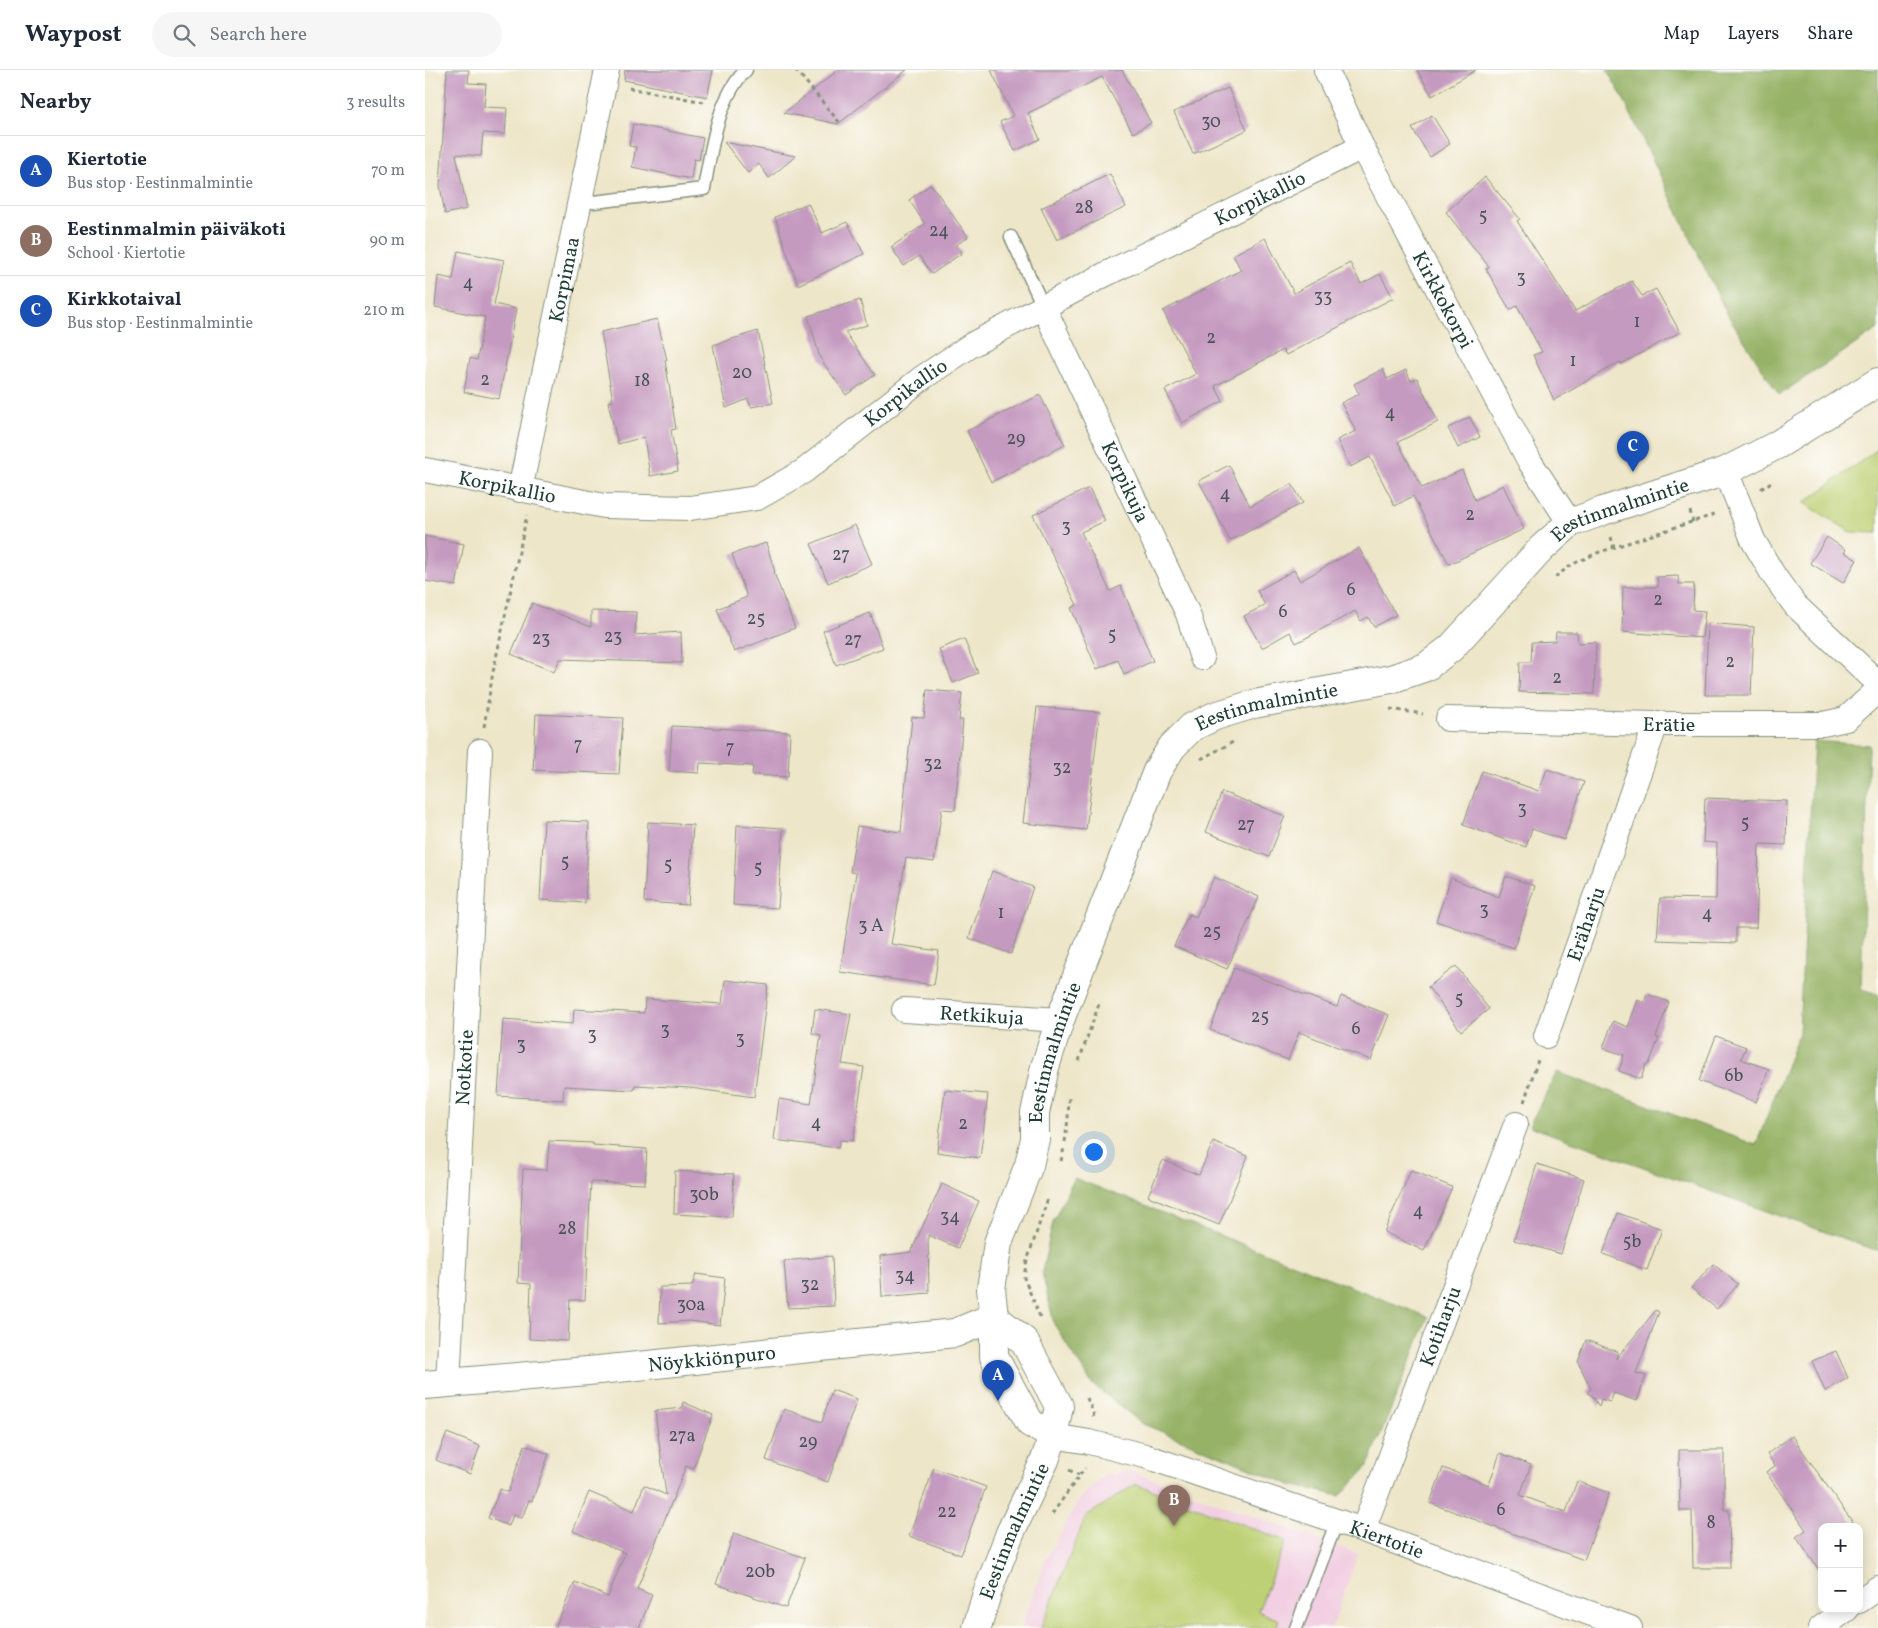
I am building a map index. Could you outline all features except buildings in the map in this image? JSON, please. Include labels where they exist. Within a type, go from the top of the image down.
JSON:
[{"type":"street","name":"Korpimaa","points":[[526,490],[579,201],[607,70]]},
{"type":"street","name":"Kirkkokorpi","points":[[1326,70],[1362,148],[1530,462],[1570,523]]},
{"type":"street","name":"Korpikallio","points":[[425,470],[604,506],[690,508],[757,498],[804,471],[922,378],[973,344],[1104,276],[1362,148]]},
{"type":"street","name":"Korpikuja","points":[[1044,308],[1188,614],[1202,658]]},
{"type":"street","name":"Eestinmalmintie","points":[[977,1628],[987,1593],[1010,1533],[1049,1448],[1030,1423],[994,1357],[994,1318],[991,1289],[998,1243],[1029,1165],[1035,1139],[1035,1113],[1045,1067],[1060,1020],[1157,771],[1172,747],[1192,727],[1215,716],[1255,704],[1391,679],[1426,667],[1451,648],[1542,548],[1570,523],[1726,471],[1777,445],[1878,382]]},
{"type":"street","points":[[1726,471],[1753,540],[1774,576],[1795,605],[1878,683]]},
{"type":"street","name":"Erätie","points":[[1448,719],[1656,724],[1823,724],[1846,719],[1878,690]]},
{"type":"street","name":"Eräharju","points":[[1546,1036],[1656,724]]},
{"type":"street","name":"Notkotie","points":[[437,1384],[480,751]]},
{"type":"street","name":"Retkikuja","points":[[904,1010],[1060,1020]]},
{"type":"street","name":"Kotiharju","points":[[1363,1530],[1516,1124]]},
{"type":"street","name":"Nöykkiönpuro","points":[[437,1384],[955,1333],[994,1318]]},
{"type":"street","name":"Kiertotie","points":[[1049,1448],[1089,1442],[1145,1456],[1363,1530],[1630,1628]]},
{"type":"street","points":[[1863,1598],[1878,1588]]},
{"type":"street","points":[[1821,1628],[1842,1613]]},
{"type":"lane","points":[[579,201],[595,202],[704,190],[715,130],[728,96],[746,70]]},
{"type":"lane","points":[[1011,237],[1044,308]]},
{"type":"lane","points":[[1296,1628],[1337,1521]]},
{"type":"path","points":[[796,70],[839,122]]},
{"type":"path","points":[[628,88],[724,106]]},
{"type":"path","points":[[480,751],[526,490]]},
{"type":"path","points":[[1553,579],[1573,564],[1597,553],[1693,522]]},
{"type":"path","points":[[1394,706],[1386,708],[1448,719]]},
{"type":"path","points":[[1198,762],[1240,739]]},
{"type":"path","points":[[1075,1070],[1101,996]]},
{"type":"path","points":[[1516,1124],[1546,1036]]},
{"type":"path","points":[[1059,1165],[1068,1119],[1070,1088]]},
{"type":"path","points":[[1042,1322],[1024,1278],[1026,1264],[1050,1192]]},
{"type":"path","points":[[1048,1519],[1085,1467],[1094,1423],[1093,1412],[1084,1394]]},
{"type":"path","points":[[1049,1448],[1079,1475]]},
{"type":"shaded area","points":[[1130,1471],[1358,1554],[1332,1628],[1021,1628],[1046,1559],[1080,1498],[1106,1474]]},
{"type":"green space","points":[[1607,70],[1878,70],[1878,329],[1779,395],[1726,312],[1623,98]]},
{"type":"green space","points":[[1878,449],[1878,533],[1851,532],[1804,503]]},
{"type":"green space","points":[[1814,741],[1869,745],[1861,989],[1878,994],[1878,1251],[1529,1126],[1557,1072],[1756,1145],[1799,1033]]},
{"type":"green space","points":[[1074,1178],[1428,1317],[1368,1466],[1340,1496],[1291,1485],[1143,1424],[1092,1384],[1054,1324],[1042,1272],[1053,1222]]},
{"type":"green space","points":[[1136,1484],[1286,1541],[1258,1611],[1279,1620],[1276,1628],[1041,1628],[1086,1516]]},
{"type":"place","name":"Kirkkotaival","points":[[1633,472]]},
{"type":"place","name":"Kiertotie","points":[[998,1401]]},
{"type":"place","name":"Eestinmalmin päiväkoti","points":[[1174,1526]]}]
